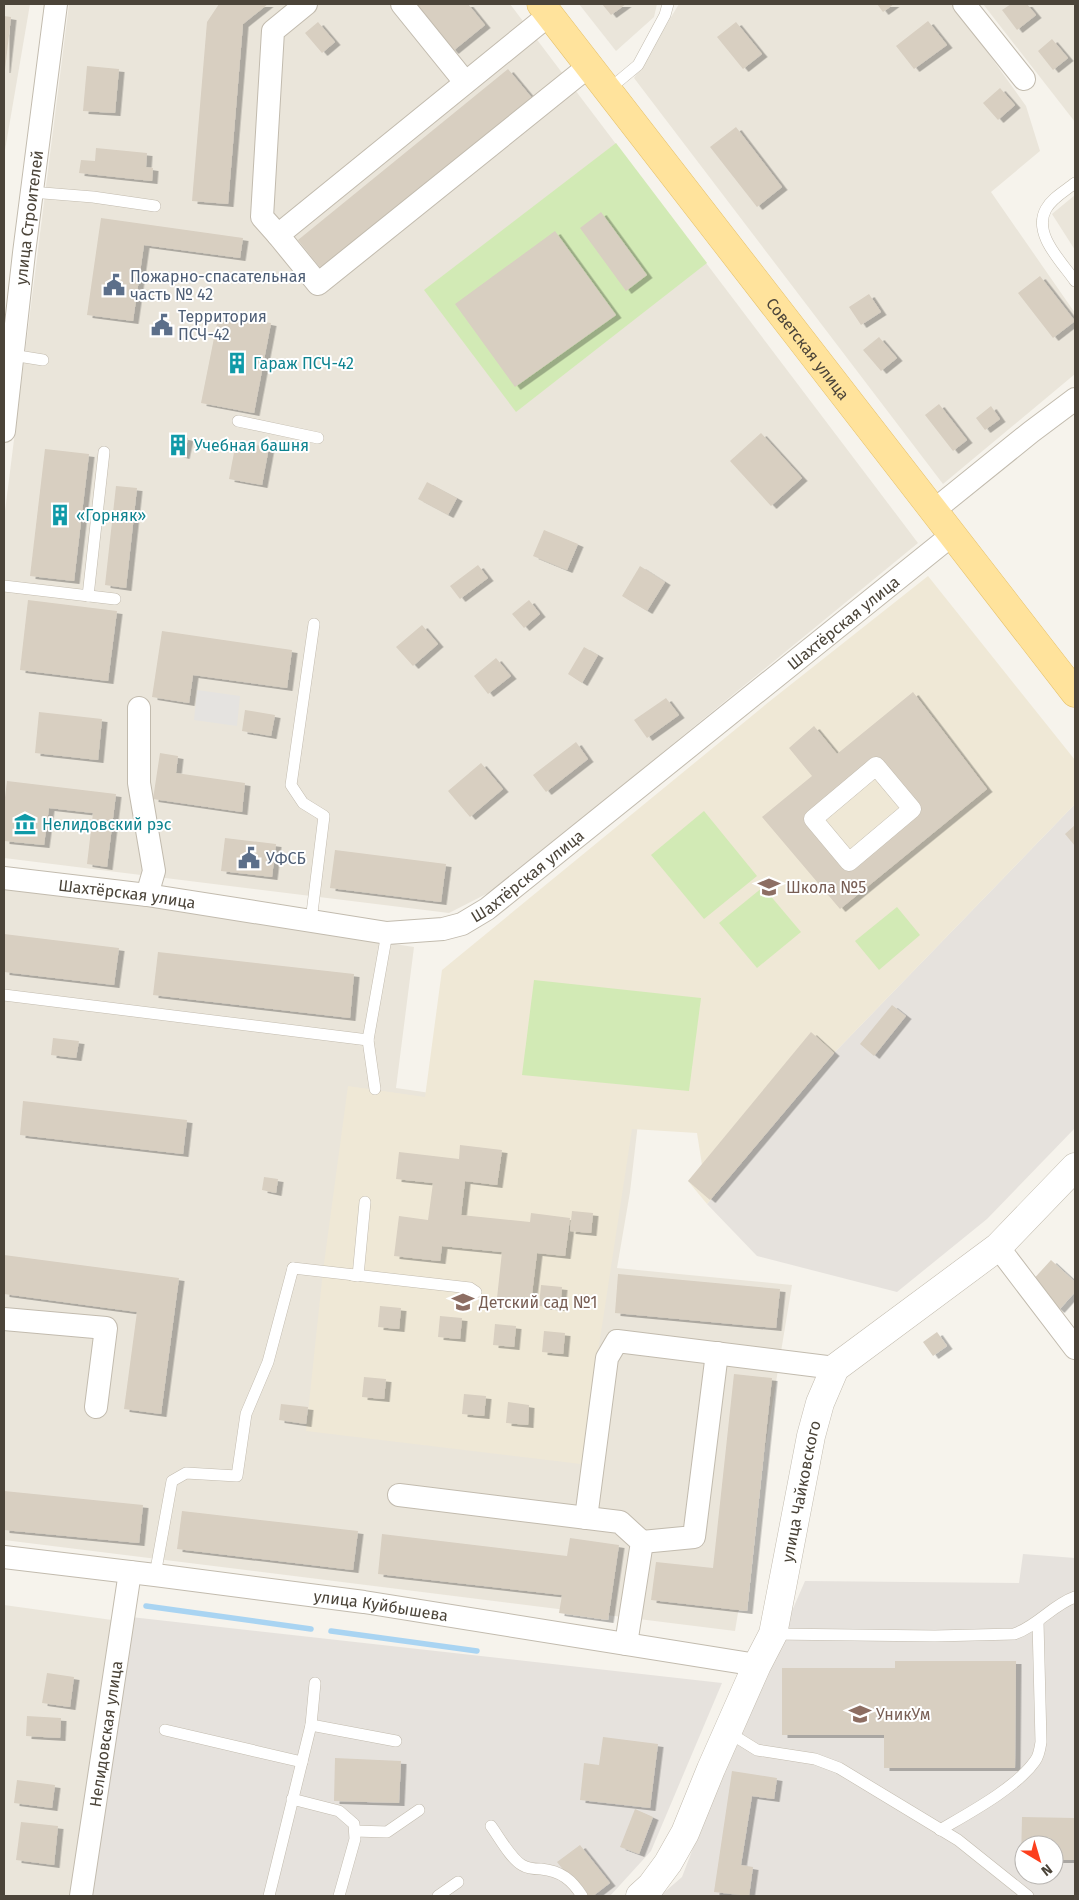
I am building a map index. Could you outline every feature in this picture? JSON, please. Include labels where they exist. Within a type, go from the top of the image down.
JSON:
[{"type":"main road","name":"Советская улица","points":[[545,9],[1075,693]]},
{"type":"street","name":"улица Строителей","points":[[4,431],[12,355],[14,252],[31,192],[56,4]]},
{"type":"street","points":[[306,4],[273,31],[262,217],[318,284],[589,66]]},
{"type":"street","points":[[402,4],[466,82]]},
{"type":"street","points":[[964,4],[1024,79]]},
{"type":"street","points":[[278,235],[466,82],[545,9]]},
{"type":"street","points":[[933,512],[1031,432],[1075,399]]},
{"type":"street","name":"Шахтёрская улица","points":[[4,878],[147,895],[387,933],[443,929],[462,924],[487,909],[952,535]]},
{"type":"street","points":[[139,708],[139,783],[154,871],[147,895]]},
{"type":"street","points":[[876,766],[912,809],[849,862],[813,819],[876,766]]},
{"type":"street","points":[[586,1518],[607,1358],[617,1341],[835,1368],[998,1247],[1075,1167]]},
{"type":"street","points":[[998,1247],[1075,1348]]},
{"type":"street","points":[[4,1319],[106,1328],[96,1407]]},
{"type":"street","points":[[399,1495],[620,1522],[642,1542],[694,1537],[717,1353]]},
{"type":"street","name":"улица Чайковского","points":[[640,1896],[651,1886],[668,1863],[685,1833],[772,1634],[811,1436],[820,1403],[835,1368]]},
{"type":"street","points":[[626,1644],[642,1542]]},
{"type":"street","name":"улица Куйбышева","points":[[4,1557],[364,1602],[757,1665]]},
{"type":"street","name":"Нелидовская улица","points":[[81,1896],[130,1572]]},
{"type":"lane","points":[[608,90],[638,65],[665,14],[668,4]]},
{"type":"lane","points":[[1075,184],[1055,198],[1046,209],[1041,223],[1043,234],[1075,281]]},
{"type":"lane","points":[[31,192],[93,197],[155,206]]},
{"type":"lane","points":[[12,355],[43,360]]},
{"type":"lane","points":[[238,421],[318,438]]},
{"type":"lane","points":[[88,596],[104,452]]},
{"type":"lane","points":[[4,586],[115,599]]},
{"type":"lane","points":[[311,921],[324,816],[304,804],[291,785],[314,624]]},
{"type":"lane","points":[[375,1089],[368,1040],[387,933]]},
{"type":"lane","points":[[4,994],[368,1040]]},
{"type":"lane","points":[[358,1276],[365,1202]]},
{"type":"lane","points":[[156,1575],[172,1481],[186,1473],[237,1476],[246,1414],[268,1362],[293,1268],[470,1288],[476,1292]]},
{"type":"lane","points":[[772,1634],[935,1636],[1007,1634],[1025,1630],[1061,1603],[1075,1597]]},
{"type":"lane","points":[[940,1830],[1006,1788],[1024,1773],[1038,1757],[1041,1742],[1038,1622]]},
{"type":"lane","points":[[269,1896],[311,1725],[316,1683]]},
{"type":"lane","points":[[311,1725],[396,1741]]},
{"type":"lane","points":[[165,1730],[302,1762]]},
{"type":"lane","points":[[728,1732],[757,1750],[815,1759],[839,1768],[979,1856],[1028,1896]]},
{"type":"lane","points":[[292,1799],[339,1811],[354,1824],[355,1839],[339,1896]]},
{"type":"lane","points":[[355,1831],[387,1832],[419,1810]]},
{"type":"lane","points":[[491,1826],[520,1864],[529,1868],[558,1873],[574,1885],[582,1896]]},
{"type":"lane","points":[[438,1896],[458,1882]]},
{"type":"shaded area","points":[[4,4],[30,4],[4,156]]},
{"type":"shaded area","points":[[69,4],[510,4],[918,543],[496,889],[449,913],[4,858],[4,519]]},
{"type":"shaded area","points":[[579,4],[657,4],[654,17],[616,51]]},
{"type":"shaded area","points":[[679,4],[953,4],[1026,106],[1040,151],[991,192],[1075,313],[1075,374],[943,484],[634,78]]},
{"type":"shaded area","points":[[983,4],[1075,4],[1075,122]]},
{"type":"shaded area","points":[[1075,195],[1075,250],[1052,214]]},
{"type":"shaded area","name":"Школа №5","points":[[928,576],[1075,760],[1075,804],[834,1053],[707,1204],[688,1181],[702,1165],[697,1133],[632,1129],[581,1464],[306,1431],[323,1271],[348,1086],[425,1097],[442,970],[770,701]]},
{"type":"shaded area","points":[[197,690],[240,696],[237,726],[194,720]]},
{"type":"shaded area","points":[[1075,804],[1075,1128],[987,1219],[897,1292],[757,1256],[707,1204],[834,1053]]},
{"type":"shaded area","points":[[4,885],[414,947],[396,1088],[638,1123],[630,1192],[617,1268],[792,1285],[735,1631],[4,1540]]},
{"type":"shaded area","points":[[1023,1554],[1075,1558],[1075,1896],[660,1896],[682,1877],[723,1770],[805,1581],[1019,1583]]},
{"type":"shaded area","points":[[4,1605],[112,1620],[81,1842],[69,1896],[4,1896]]},
{"type":"shaded area","points":[[131,1617],[722,1683],[651,1851],[610,1896],[90,1896]]},
{"type":"green space","points":[[616,143],[707,263],[516,412],[424,290]]},
{"type":"green space","points":[[704,811],[757,876],[704,919],[651,855]]},
{"type":"green space","points":[[763,887],[801,932],[757,968],[719,923]]},
{"type":"green space","points":[[897,907],[920,935],[879,970],[855,941]]},
{"type":"green space","points":[[534,980],[701,998],[689,1091],[522,1075]]},
{"type":"building","points":[[219,4],[268,4],[243,24],[228,204],[192,201],[207,22]]},
{"type":"building","points":[[414,4],[468,4],[485,25],[453,51]]},
{"type":"building","points":[[602,4],[626,4],[611,15]]},
{"type":"building","points":[[877,4],[894,4],[883,12]]},
{"type":"building","points":[[1011,4],[1027,4],[1036,15],[1017,30],[1002,10]]},
{"type":"building","points":[[4,16],[11,17],[5,70],[4,70]]},
{"type":"building","points":[[928,21],[947,45],[914,69],[896,46]]},
{"type":"building","points":[[318,22],[335,42],[322,53],[305,33]]},
{"type":"building","points":[[736,22],[762,54],[743,69],[717,37]]},
{"type":"building","points":[[1052,39],[1068,58],[1053,70],[1038,51]]},
{"type":"building","points":[[87,66],[119,69],[115,113],[83,111]]},
{"type":"building","points":[[508,69],[532,98],[322,270],[298,240]]},
{"type":"building","points":[[1000,88],[1015,105],[998,120],[983,103]]},
{"type":"building","points":[[736,127],[782,187],[757,207],[710,147]]},
{"type":"building","points":[[96,148],[147,153],[146,167],[153,168],[152,181],[79,173],[81,160],[95,161]]},
{"type":"building","points":[[601,212],[647,275],[626,291],[580,228]]},
{"type":"building","name":"Пожарно-спасательная часть № 42","points":[[101,218],[243,238],[240,258],[144,245],[133,321],[87,315]]},
{"type":"building","points":[[555,231],[616,315],[515,387],[455,304]]},
{"type":"building","points":[[1040,276],[1075,321],[1053,338],[1018,293]]},
{"type":"building","points":[[869,294],[881,312],[861,325],[849,307]]},
{"type":"building","name":"Гараж ПСЧ-42","points":[[219,313],[271,323],[254,413],[201,403]]},
{"type":"building","points":[[879,337],[897,358],[881,371],[863,350]]},
{"type":"building","points":[[939,404],[967,440],[953,451],[925,415]]},
{"type":"building","points":[[991,406],[1000,419],[985,430],[976,418]]},
{"type":"building","points":[[761,433],[802,478],[771,506],[730,461]]},
{"type":"building","name":"Учебная башня","points":[[173,435],[188,438],[184,456],[169,452]]},
{"type":"building","points":[[236,442],[269,447],[262,485],[229,479]]},
{"type":"building","name":"«Горняк»","points":[[45,449],[89,454],[74,581],[30,576]]},
{"type":"building","points":[[427,482],[457,498],[448,515],[418,499]]},
{"type":"building","points":[[116,486],[137,488],[126,588],[105,585]]},
{"type":"building","points":[[544,530],[578,544],[567,570],[533,556]]},
{"type":"building","points":[[478,565],[488,578],[460,599],[450,586]]},
{"type":"building","points":[[640,566],[665,582],[647,611],[622,596]]},
{"type":"building","points":[[28,600],[117,611],[108,681],[20,670]]},
{"type":"building","points":[[529,600],[540,614],[524,628],[512,614]]},
{"type":"building","points":[[422,625],[438,644],[413,666],[396,647]]},
{"type":"building","points":[[162,631],[292,650],[287,688],[193,675],[189,703],[152,697]]},
{"type":"building","points":[[584,647],[598,655],[582,683],[568,674]]},
{"type":"building","points":[[496,658],[511,676],[488,694],[474,676]]},
{"type":"building","points":[[913,692],[987,789],[840,909],[762,817],[812,776],[789,748],[814,726],[837,754]],"holes":[[[876,766],[912,809],[849,862],[813,819]]]},
{"type":"building","points":[[666,698],[679,715],[647,738],[634,720]]},
{"type":"building","points":[[245,710],[275,715],[271,736],[242,731]]},
{"type":"building","points":[[39,712],[102,719],[98,760],[35,753]]},
{"type":"building","points":[[576,742],[588,759],[546,792],[533,775]]},
{"type":"building","points":[[160,753],[178,756],[176,773],[245,783],[242,812],[153,799]]},
{"type":"building","points":[[481,763],[503,789],[470,817],[448,791]]},
{"type":"building","points":[[7,781],[116,794],[107,867],[87,864],[93,813],[49,808],[44,845],[4,841],[4,806]]},
{"type":"building","points":[[1075,825],[1075,846],[1065,834]]},
{"type":"building","points":[[225,838],[276,844],[272,877],[221,871]]},
{"type":"building","points":[[335,850],[446,864],[441,902],[330,888]]},
{"type":"building","points":[[4,934],[119,948],[114,985],[4,972]]},
{"type":"building","points":[[158,952],[354,974],[350,1018],[153,995]]},
{"type":"building","points":[[892,1005],[906,1016],[874,1056],[860,1044]]},
{"type":"building","points":[[811,1032],[834,1053],[710,1200],[688,1181]]},
{"type":"building","points":[[53,1038],[79,1041],[76,1058],[51,1055]]},
{"type":"building","points":[[23,1101],[187,1120],[183,1154],[20,1135]]},
{"type":"building","points":[[460,1145],[502,1150],[497,1185],[465,1181],[461,1215],[530,1222],[531,1213],[570,1218],[565,1256],[537,1253],[531,1302],[497,1298],[502,1252],[442,1246],[440,1261],[394,1256],[399,1216],[428,1220],[433,1183],[396,1179],[399,1152],[459,1159]]},
{"type":"building","points":[[264,1177],[278,1179],[276,1193],[262,1190]]},
{"type":"building","points":[[572,1211],[593,1213],[591,1233],[570,1231]]},
{"type":"building","points":[[4,1255],[179,1278],[161,1414],[124,1409],[137,1312],[4,1294]]},
{"type":"building","points":[[1051,1260],[1075,1282],[1075,1292],[1059,1310],[1030,1283]]},
{"type":"building","points":[[618,1274],[780,1289],[776,1328],[615,1313]]},
{"type":"building","points":[[541,1285],[562,1287],[560,1308],[539,1306]]},
{"type":"building","points":[[380,1306],[401,1308],[399,1329],[378,1327]]},
{"type":"building","points":[[440,1316],[462,1318],[460,1339],[438,1337]]},
{"type":"building","points":[[495,1324],[516,1326],[514,1347],[493,1345]]},
{"type":"building","points":[[544,1331],[565,1333],[563,1354],[542,1352]]},
{"type":"building","points":[[937,1332],[947,1346],[933,1356],[923,1342]]},
{"type":"building","points":[[734,1374],[772,1378],[747,1611],[651,1600],[656,1562],[713,1568]]},
{"type":"building","points":[[364,1377],[386,1379],[384,1399],[362,1397]]},
{"type":"building","points":[[464,1394],[486,1396],[484,1416],[462,1414]]},
{"type":"building","points":[[508,1402],[529,1405],[528,1425],[506,1423]]},
{"type":"building","points":[[281,1404],[308,1407],[306,1424],[279,1420]]},
{"type":"building","points":[[4,1491],[143,1505],[139,1543],[4,1530]]},
{"type":"building","points":[[182,1511],[358,1531],[353,1570],[177,1549]]},
{"type":"building","points":[[382,1534],[567,1556],[570,1538],[619,1545],[608,1620],[559,1613],[562,1595],[378,1574]]},
{"type":"building","points":[[895,1661],[1016,1661],[1015,1768],[884,1768],[884,1735],[782,1735],[782,1668],[895,1668]]},
{"type":"building","points":[[47,1673],[74,1677],[70,1707],[42,1703]]},
{"type":"building","points":[[27,1716],[61,1718],[60,1738],[26,1736]]},
{"type":"building","points":[[603,1737],[658,1744],[650,1808],[580,1800],[584,1763],[599,1765]]},
{"type":"building","points":[[335,1758],[401,1761],[399,1803],[334,1801]]},
{"type":"building","points":[[732,1771],[777,1778],[774,1799],[752,1796],[741,1865],[753,1867],[749,1896],[714,1892]]},
{"type":"building","points":[[17,1780],[55,1785],[52,1808],[14,1803]]},
{"type":"building","points":[[635,1809],[653,1817],[639,1854],[620,1847]]},
{"type":"building","points":[[1022,1817],[1075,1818],[1075,1860],[1064,1860],[1064,1835],[1022,1835]]},
{"type":"building","points":[[21,1822],[58,1826],[54,1865],[16,1860]]},
{"type":"building","points":[[580,1845],[610,1883],[593,1896],[584,1896],[557,1862]]},
{"type":"waterway","points":[[146,1606],[311,1629]]},
{"type":"waterway","points":[[331,1631],[477,1651]]},
{"type":"place","name":"Пожарно-спасательная часть № 42","points":[[114,285]]},
{"type":"place","name":"Территория ПСЧ-42","points":[[162,325]]},
{"type":"place","name":"Гараж ПСЧ-42","points":[[237,363]]},
{"type":"place","name":"Учебная башня","points":[[178,445]]},
{"type":"place","name":"«Горняк»","points":[[60,515]]},
{"type":"place","name":"Нелидовский рэс","points":[[25,824]]},
{"type":"place","name":"УФСБ","points":[[249,858]]},
{"type":"place","name":"Школа №5","points":[[769,887]]},
{"type":"place","name":"Детский сад №1","points":[[463,1302]]},
{"type":"place","name":"УникУм","points":[[860,1714]]}]
